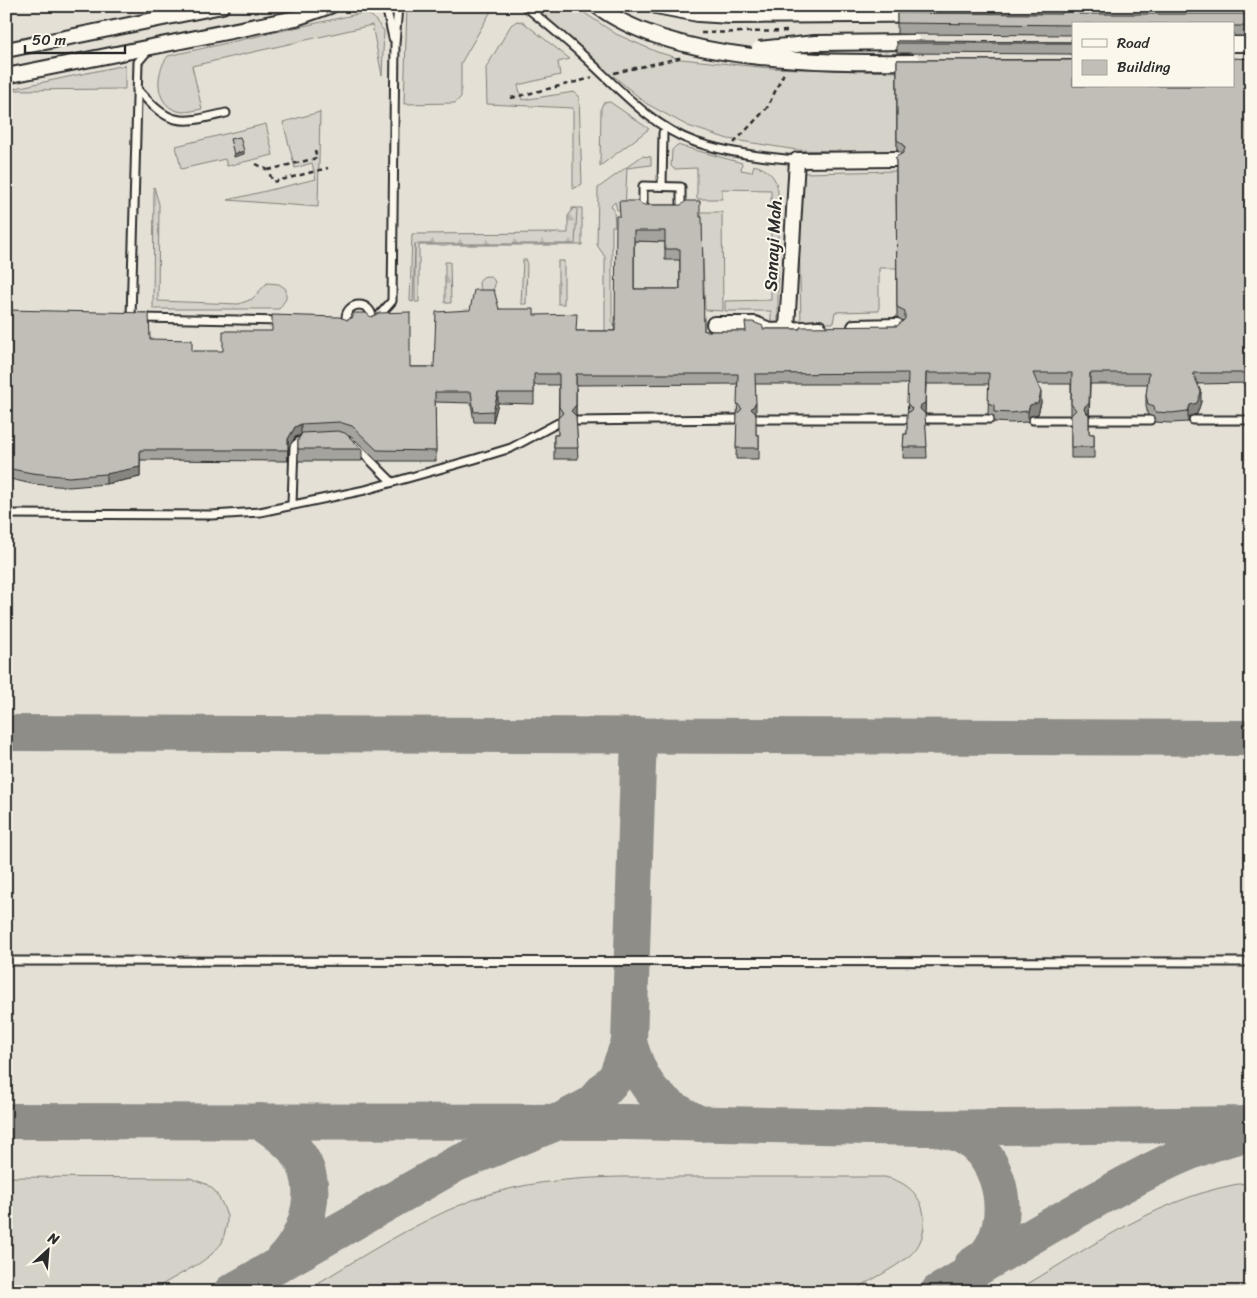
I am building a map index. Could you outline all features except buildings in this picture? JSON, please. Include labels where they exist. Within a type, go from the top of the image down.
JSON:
[{"type":"street","points":[[6,50],[222,6]]},
{"type":"street","points":[[6,76],[296,18],[330,6]]},
{"type":"street","points":[[597,6],[622,21],[662,38],[696,48],[728,53],[813,59],[930,62]]},
{"type":"street","points":[[656,6],[698,14],[756,15],[1251,12]]},
{"type":"street","points":[[756,15],[777,6]]},
{"type":"street","points":[[728,53],[815,43],[926,42]]},
{"type":"street","points":[[1234,44],[1251,44]]},
{"type":"street","points":[[797,160],[896,159]]},
{"type":"street","name":"Sanayi Mah.","points":[[787,328],[797,160]]},
{"type":"street","points":[[714,324],[755,324],[772,331],[787,328],[897,326]]},
{"type":"lane","points":[[386,6],[395,44]]},
{"type":"lane","points":[[340,322],[352,329],[364,330],[380,316],[392,301],[395,44],[398,6]]},
{"type":"lane","points":[[525,6],[588,60],[638,107],[670,129],[695,141],[728,150],[753,156],[797,160]]},
{"type":"lane","points":[[131,317],[138,62],[151,47]]},
{"type":"lane","points":[[137,89],[156,111],[174,121],[195,121],[226,114]]},
{"type":"lane","points":[[662,186],[663,133]]},
{"type":"lane","points":[[644,186],[662,186],[681,187],[681,210],[643,210],[644,186]]},
{"type":"lane","points":[[348,325],[346,314],[353,306],[358,305],[368,308],[371,313],[371,322]]},
{"type":"lane","points":[[121,317],[289,322]]},
{"type":"lane","points":[[576,421],[737,419]]},
{"type":"lane","points":[[756,419],[907,419]]},
{"type":"lane","points":[[925,420],[990,420]]},
{"type":"lane","points":[[1033,420],[1071,420]]},
{"type":"lane","points":[[1089,420],[1150,420]]},
{"type":"lane","points":[[1193,420],[1251,420]]},
{"type":"lane","points":[[6,514],[212,516],[260,512],[365,490],[511,448],[558,423]]},
{"type":"lane","points":[[292,504],[294,446],[301,440],[320,439]]},
{"type":"lane","points":[[348,440],[392,482]]},
{"type":"lane","points":[[6,961],[1251,962]]},
{"type":"path","points":[[1071,6],[1071,16]]},
{"type":"path","points":[[1072,25],[1072,68]]},
{"type":"path","points":[[728,150],[767,108],[787,65]]},
{"type":"path","points":[[511,98],[540,90]]},
{"type":"path","points":[[256,164],[268,170],[317,158],[314,151]]},
{"type":"path","points":[[268,170],[273,182],[328,168]]},
{"type":"shaded area","points":[[6,6],[1251,6],[1251,1292],[6,1292]]},
{"type":"green space","points":[[407,6],[494,6],[461,63],[461,97],[455,103],[404,104]]},
{"type":"green space","points":[[532,6],[574,6],[616,34],[657,52],[681,59],[769,68],[897,72],[897,153],[797,150],[728,139],[688,126],[647,104],[616,78],[597,67]]},
{"type":"green space","points":[[362,13],[372,16],[384,31],[382,75],[372,25],[192,66],[202,109],[183,112],[173,109],[166,104],[162,97],[159,89],[160,72],[168,56]]},
{"type":"green space","points":[[517,21],[523,22],[570,59],[558,62],[560,75],[518,85],[522,100],[574,92],[579,96],[582,184],[573,189],[573,108],[487,104],[486,68],[511,25]]},
{"type":"green space","points":[[125,65],[125,89],[12,90],[11,94],[6,95],[6,90]]},
{"type":"green space","points":[[610,102],[649,129],[600,166],[601,108],[603,103]]},
{"type":"green space","points":[[320,112],[318,207],[228,200],[316,179],[312,163],[295,168],[283,122]]},
{"type":"green space","points":[[266,124],[273,155],[227,166],[225,159],[181,169],[176,146]]},
{"type":"green space","points":[[677,145],[742,163],[741,170],[752,172],[754,165],[767,171],[773,177],[778,191],[778,323],[771,324],[771,311],[725,311],[725,301],[771,300],[771,190],[722,189],[722,199],[697,199],[697,168],[674,169],[671,166],[672,150]]},
{"type":"green space","points":[[642,156],[651,157],[651,165],[627,168],[625,210],[617,210],[615,202],[611,206],[614,210],[615,226],[612,226],[612,323],[614,324],[615,339],[605,339],[605,257],[597,245],[598,188]]},
{"type":"green space","points":[[896,171],[897,268],[879,268],[879,311],[835,312],[833,323],[801,323],[798,189],[803,173]]},
{"type":"green space","points":[[154,187],[159,204],[158,301],[239,304],[252,299],[267,283],[279,284],[286,289],[286,299],[279,309],[153,309]]},
{"type":"green space","points":[[572,208],[582,208],[582,245],[419,245],[419,302],[415,302],[415,235],[572,235]]},
{"type":"green space","points":[[574,208],[577,209],[575,244],[415,244],[413,302],[410,301],[412,234],[568,233],[568,216]]},
{"type":"green space","points":[[701,212],[722,212],[723,311],[705,310]]},
{"type":"green space","points":[[634,241],[665,242],[680,260],[680,300],[634,300]]},
{"type":"green space","points":[[523,260],[527,260],[526,304],[521,304]]},
{"type":"green space","points":[[558,261],[564,261],[564,304],[558,304]]},
{"type":"green space","points":[[445,262],[450,262],[451,303],[445,303]]},
{"type":"green space","points":[[484,276],[490,276],[495,281],[493,290],[484,292],[479,287],[479,281]]},
{"type":"green space","points":[[6,1177],[190,1178],[206,1184],[214,1190],[227,1216],[227,1224],[222,1243],[212,1254],[200,1263],[149,1292],[6,1292]]},
{"type":"green space","points":[[623,1177],[885,1177],[903,1184],[914,1193],[921,1204],[924,1228],[919,1244],[909,1256],[888,1271],[850,1292],[303,1292],[405,1231],[470,1201],[507,1189],[545,1182]]},
{"type":"green space","points":[[1251,1182],[1251,1292],[1014,1292],[1099,1241],[1157,1210],[1219,1188]]},
{"type":"taxiway","points":[[6,733],[1251,738]]},
{"type":"taxiway","points":[[231,1292],[456,1164],[558,1122],[590,1105],[616,1077],[629,1042],[639,735]]},
{"type":"taxiway","points":[[629,1042],[640,1072],[654,1093],[662,1101],[700,1124]]},
{"type":"taxiway","points":[[6,1121],[626,1122],[922,1128],[1251,1124]]},
{"type":"taxiway","points":[[260,1121],[292,1146],[304,1164],[309,1178],[309,1208],[305,1223],[299,1237],[282,1261]]},
{"type":"taxiway","points":[[942,1130],[961,1135],[976,1146],[988,1161],[997,1179],[1001,1199],[1001,1218],[996,1237],[987,1254],[971,1266]]},
{"type":"taxiway","points":[[938,1292],[1046,1228],[1144,1174],[1193,1151],[1244,1135]]}]
